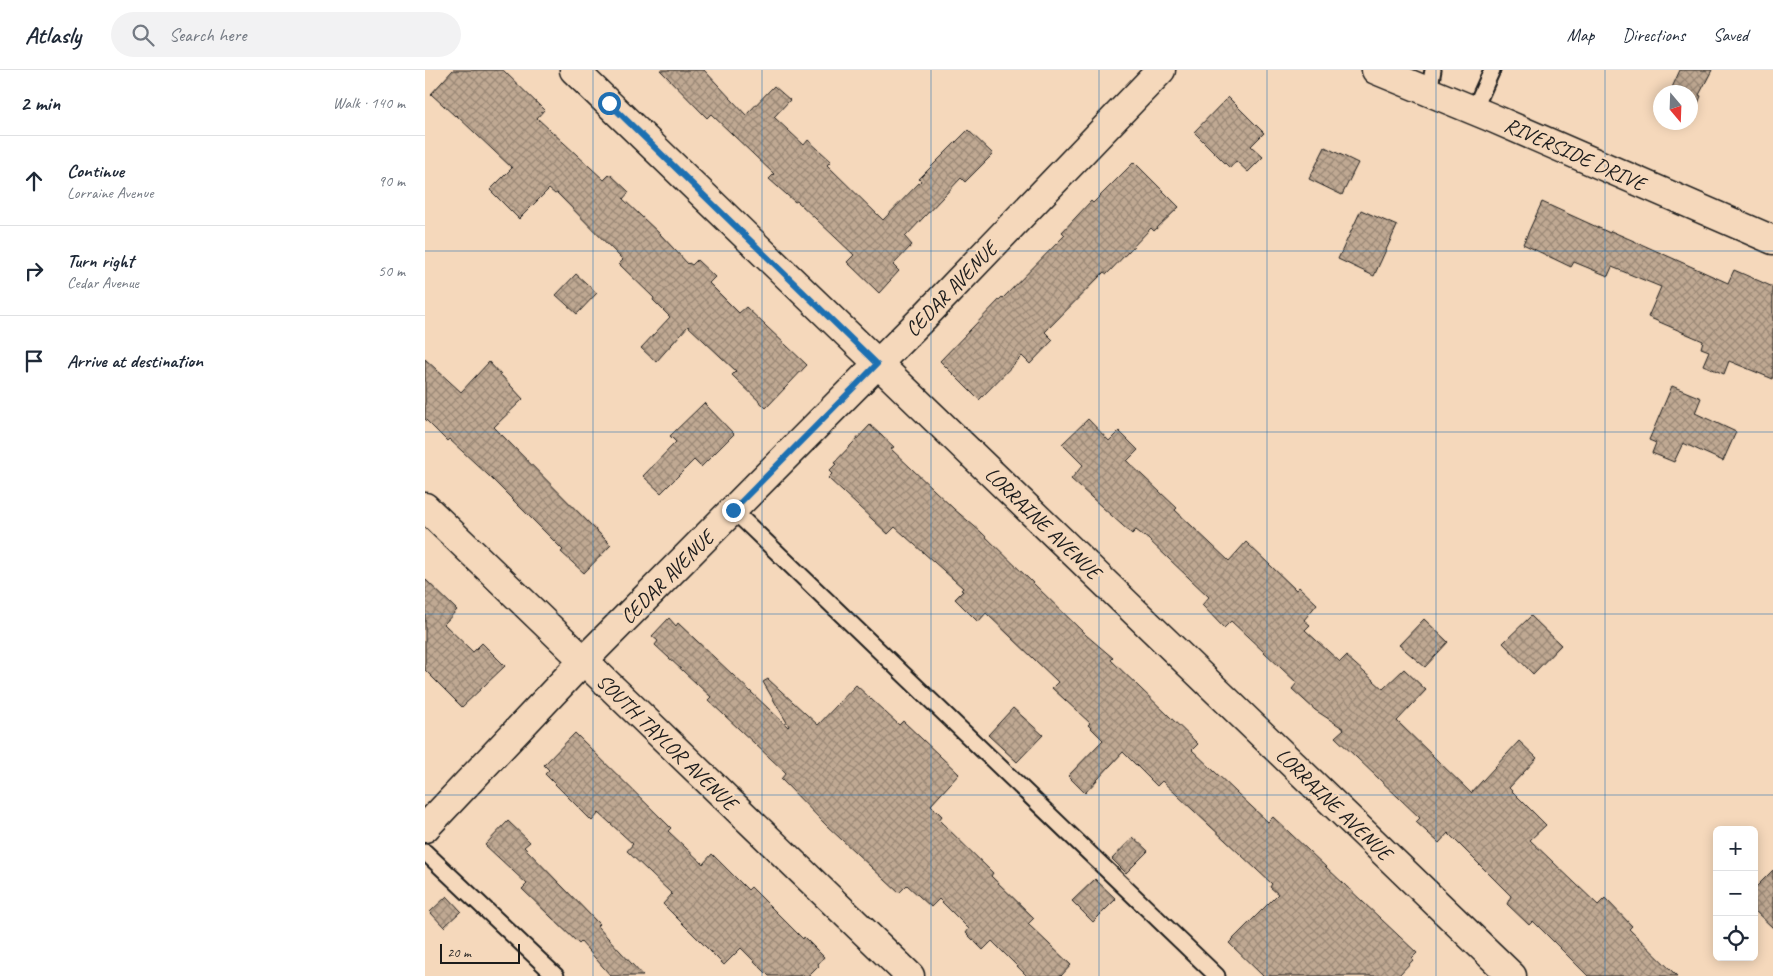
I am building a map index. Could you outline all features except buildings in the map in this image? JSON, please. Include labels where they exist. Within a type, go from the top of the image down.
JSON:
[{"type":"street","name":"LORRAINE AVENUE","points":[[574,70],[1512,976]]},
{"type":"street","name":"CEDAR AVENUE","points":[[425,828],[583,661],[1016,222],[1161,70]]},
{"type":"street","name":"RIVERSIDE DRIVE","points":[[1376,70],[1431,81],[1474,110],[1773,240]]},
{"type":"street","name":"SOUTH TAYLOR AVENUE","points":[[425,507],[910,976]]},
{"type":"lane","points":[[1474,110],[1492,70]]},
{"type":"lane","points":[[733,510],[1217,976]]},
{"type":"lane","points":[[425,852],[556,976]]},
{"type":"route","points":[[609,103],[877,364],[733,510]]}]
